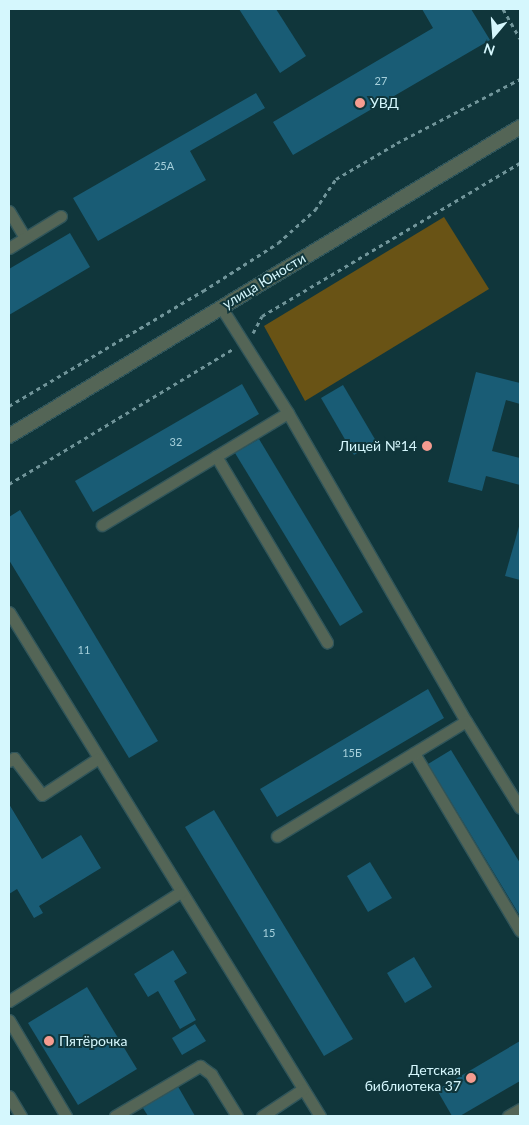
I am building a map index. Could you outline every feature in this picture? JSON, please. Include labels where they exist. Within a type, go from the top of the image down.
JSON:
[{"type":"street","name":"улица Юности","points":[[9,436],[221,307],[519,130]]},
{"type":"lane","points":[[9,211],[25,238]]},
{"type":"lane","points":[[9,248],[62,216]]},
{"type":"lane","points":[[221,307],[288,413],[466,722],[520,808]]},
{"type":"lane","points":[[102,525],[288,413]]},
{"type":"lane","points":[[216,456],[327,642]]},
{"type":"lane","points":[[9,612],[97,759],[320,1116]]},
{"type":"lane","points":[[277,836],[466,722]]},
{"type":"lane","points":[[414,753],[520,931]]},
{"type":"lane","points":[[9,761],[14,758],[42,795],[97,759]]},
{"type":"lane","points":[[9,1001],[181,892]]},
{"type":"lane","points":[[9,1020],[66,1116]]},
{"type":"lane","points":[[115,1116],[200,1066],[211,1074],[237,1116]]},
{"type":"lane","points":[[262,1116],[303,1089]]},
{"type":"lane","points":[[9,1096],[21,1116]]},
{"type":"lane","points":[[508,1116],[520,1109]]},
{"type":"path","points":[[503,9],[520,38]]},
{"type":"path","points":[[9,406],[203,291],[278,242],[315,210],[336,179],[398,143],[520,79]]},
{"type":"path","points":[[9,484],[244,343],[257,330],[262,316],[520,163]]},
{"type":"shaded area","points":[[444,217],[489,289],[305,401],[264,326]]},
{"type":"building","points":[[239,9],[276,9],[306,56],[280,73]]},
{"type":"building","points":[[422,9],[471,9],[490,40],[293,155],[273,122],[433,28]]},
{"type":"building","points":[[256,93],[265,108],[190,151],[206,180],[98,241],[73,198]]},
{"type":"building","points":[[70,233],[90,267],[9,315],[9,269]]},
{"type":"building","points":[[476,372],[520,383],[520,404],[506,400],[492,451],[520,458],[520,485],[486,476],[482,491],[448,482]]},
{"type":"building","points":[[242,384],[259,414],[93,512],[75,481]]},
{"type":"building","points":[[343,385],[376,441],[354,455],[321,398]]},
{"type":"building","points":[[259,439],[363,612],[340,626],[235,453]]},
{"type":"building","points":[[20,510],[158,741],[129,758],[9,560],[9,517]]},
{"type":"building","points":[[520,523],[520,580],[505,576]]},
{"type":"building","points":[[428,689],[444,718],[277,817],[260,789]]},
{"type":"building","points":[[451,750],[520,863],[520,916],[428,764]]},
{"type":"building","points":[[9,804],[42,859],[81,835],[101,868],[39,906],[43,913],[34,918],[17,889],[9,894]]},
{"type":"building","points":[[214,810],[353,1039],[324,1056],[185,827]]},
{"type":"building","points":[[370,862],[392,898],[368,912],[347,876]]},
{"type":"building","points":[[173,950],[187,973],[174,981],[196,1020],[180,1029],[158,991],[148,997],[134,974]]},
{"type":"building","points":[[414,957],[432,987],[405,1003],[387,973]]},
{"type":"building","points":[[87,987],[137,1069],[78,1105],[28,1023]]},
{"type":"building","points":[[195,1024],[206,1041],[182,1055],[172,1038]]},
{"type":"building","points":[[520,1041],[520,1081],[460,1116],[452,1116],[437,1090]]},
{"type":"building","points":[[176,1083],[195,1116],[148,1116],[141,1105]]},
{"type":"place","name":"УВД","points":[[360,103]]},
{"type":"place","name":"Лицей №14","points":[[427,446]]},
{"type":"place","name":"Пятёрочка","points":[[49,1041]]},
{"type":"place","name":"Детская библиотека 37","points":[[471,1078]]}]
